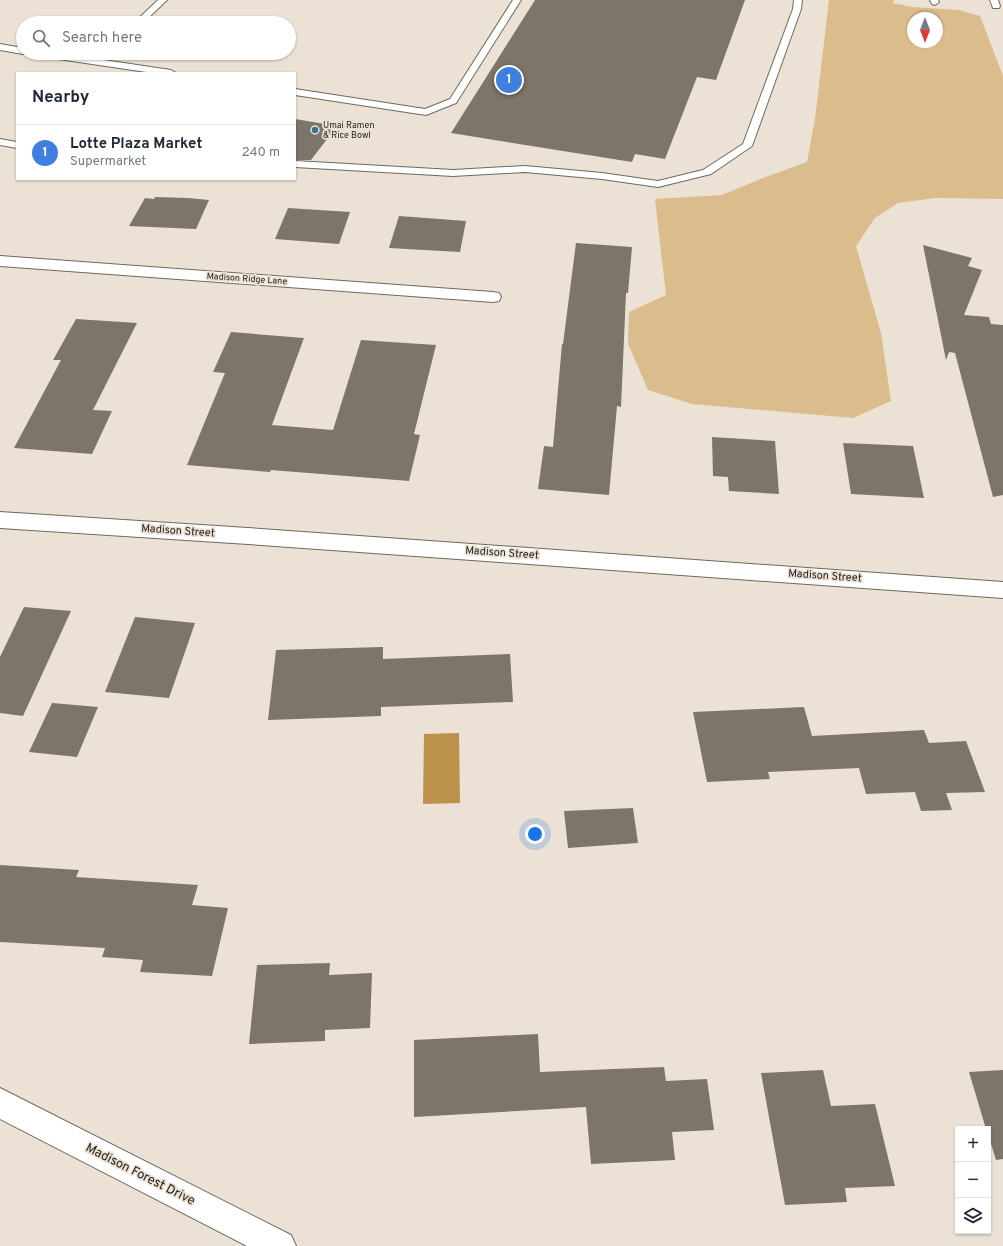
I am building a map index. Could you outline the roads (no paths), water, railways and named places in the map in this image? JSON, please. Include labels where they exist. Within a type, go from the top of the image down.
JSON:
[{"type":"street","name":"Madison Ridge Lane","points":[[0,261],[493,297]]},
{"type":"street","name":"Madison Street","points":[[0,520],[248,536],[1003,590]]},
{"type":"street","name":"Madison Forest Drive","points":[[0,1103],[280,1246]]},
{"type":"lane","points":[[146,16],[163,0]]},
{"type":"lane","points":[[296,92],[426,112],[453,102],[517,0]]},
{"type":"lane","points":[[296,164],[453,173],[525,169],[602,176],[658,184],[707,172],[746,146],[797,9],[798,0]]},
{"type":"lane","points":[[0,47],[16,50]]},
{"type":"lane","points":[[83,60],[164,72]]},
{"type":"lane","points":[[0,142],[16,145]]},
{"type":"place","name":"Lotte Plaza Market","points":[[509,80]]},
{"type":"place","name":"Umai Ramen & Rice Bowl","points":[[315,130]]}]
